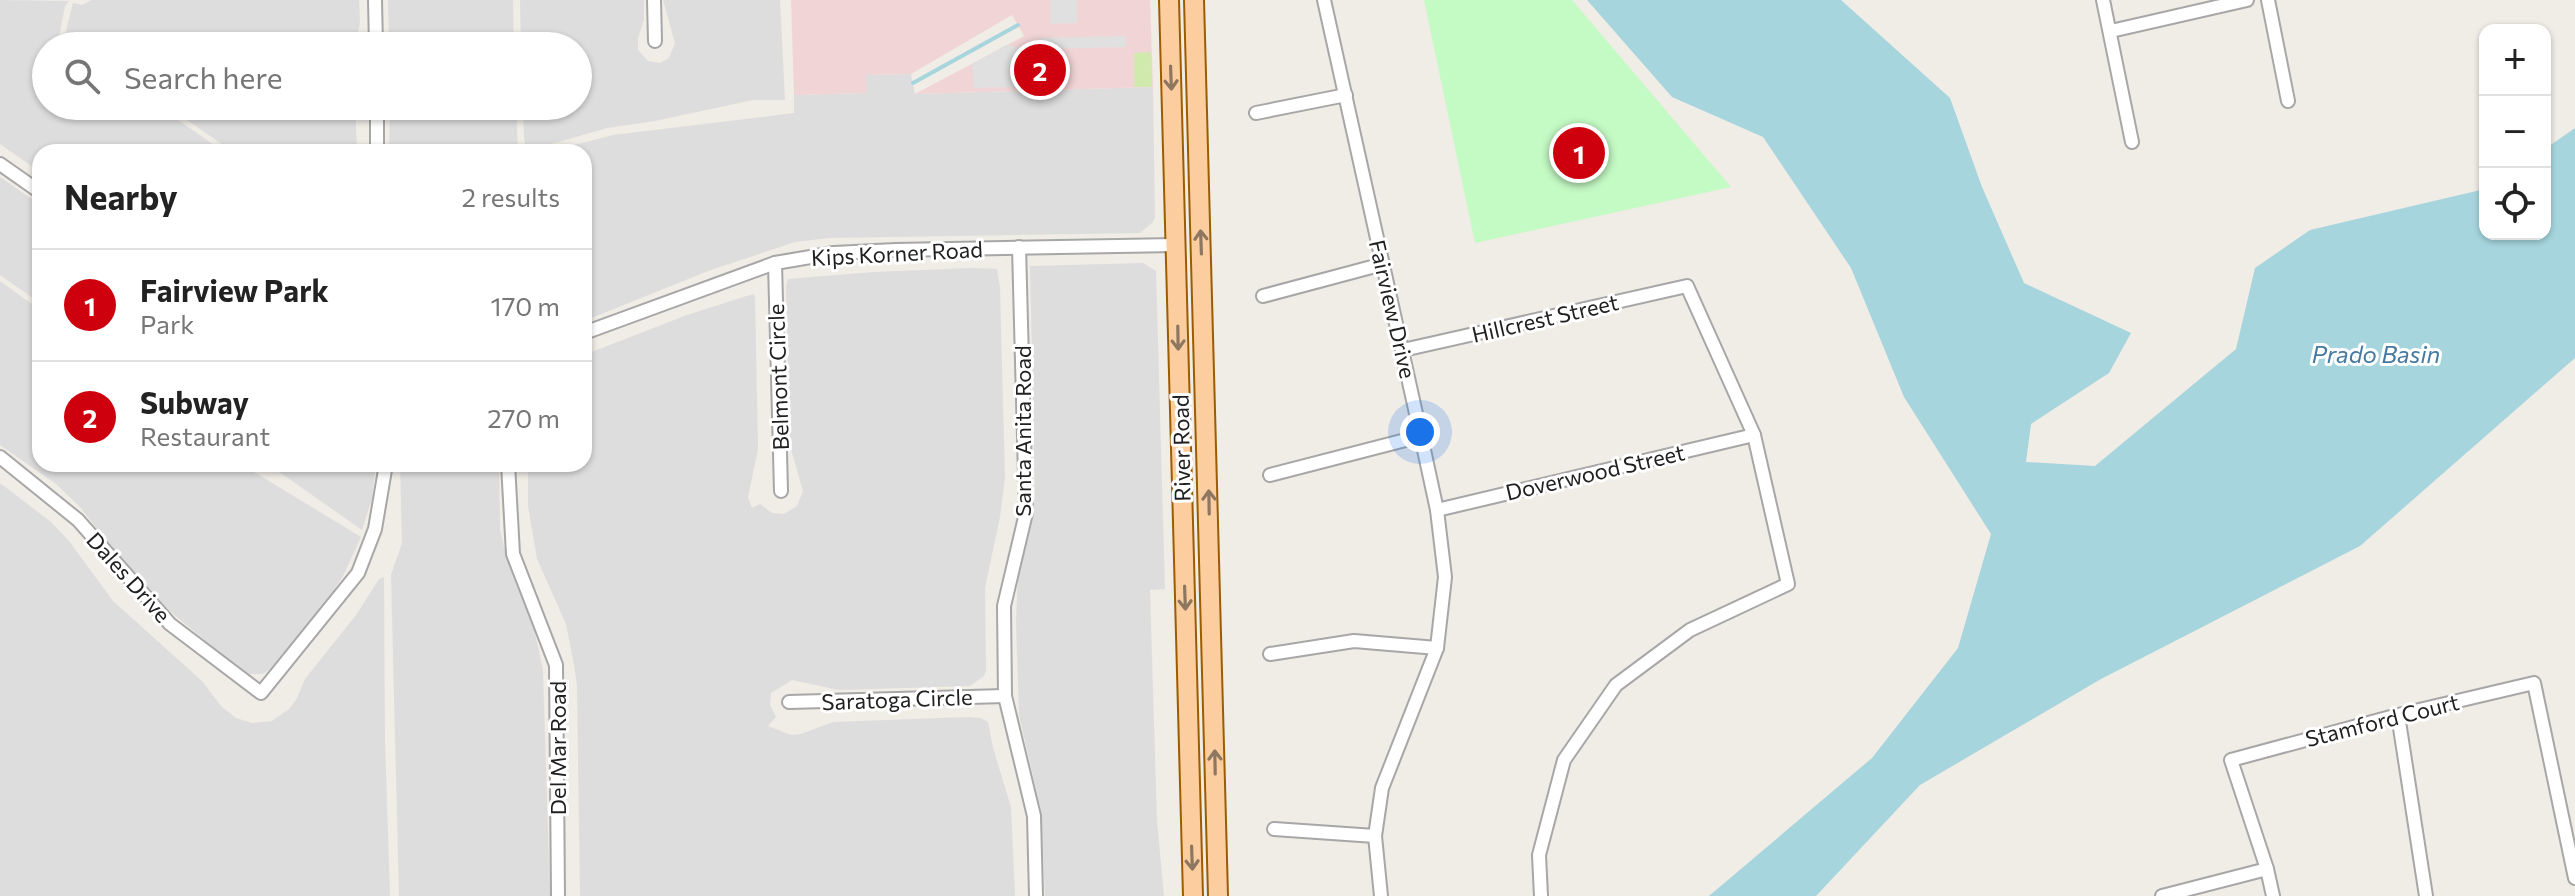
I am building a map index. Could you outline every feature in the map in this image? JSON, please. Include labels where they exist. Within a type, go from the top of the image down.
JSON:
[{"type":"main road","name":"River Road","points":[[1169,0],[1193,896]]},
{"type":"main road","name":"River Road","points":[[1194,0],[1218,896]]},
{"type":"street","points":[[375,0],[376,32]]},
{"type":"street","points":[[654,0],[655,41]]},
{"type":"street","name":"Fairview Drive","points":[[1324,0],[1437,510],[1445,577],[1437,648],[1382,788],[1375,836],[1381,896]]},
{"type":"street","points":[[2103,0],[2132,142]]},
{"type":"street","points":[[2111,31],[2247,0]]},
{"type":"street","points":[[2268,0],[2288,101]]},
{"type":"street","points":[[1256,113],[1346,95]]},
{"type":"street","points":[[377,120],[377,144]]},
{"type":"street","points":[[0,164],[32,186]]},
{"type":"street","name":"Kips Korner Road","points":[[592,330],[775,263],[834,253],[1176,245]]},
{"type":"street","name":"Santa Anita Road","points":[[1019,247],[1026,513],[1004,606],[1005,696],[1034,816],[1036,896]]},
{"type":"street","name":"Belmont Circle","points":[[775,263],[781,491]]},
{"type":"street","points":[[1263,296],[1383,264]]},
{"type":"street","name":"Hillcrest Street","points":[[1403,350],[1687,286],[1754,435]]},
{"type":"street","points":[[1541,896],[1539,855],[1564,760],[1616,685],[1690,630],[1788,584],[1754,435]]},
{"type":"street","name":"Doverwood Street","points":[[1437,510],[1754,435]]},
{"type":"street","points":[[1270,475],[1421,436]]},
{"type":"street","name":"Dales Drive","points":[[0,457],[78,520],[170,624],[261,693],[358,573],[375,529],[385,472]]},
{"type":"street","name":"Del Mar Road","points":[[508,472],[513,554],[556,665],[558,896]]},
{"type":"street","points":[[1270,654],[1354,641],[1437,648]]},
{"type":"street","name":"Stamford Court","points":[[2267,869],[2231,760],[2398,715],[2534,683],[2575,878]]},
{"type":"street","name":"Saratoga Circle","points":[[789,702],[1005,696]]},
{"type":"street","points":[[2398,715],[2426,896]]},
{"type":"street","points":[[1274,829],[1375,836]]},
{"type":"street","points":[[2162,896],[2267,869],[2273,896]]},
{"type":"shaded area","points":[[0,0],[69,1],[65,6],[60,32],[32,32],[32,120],[178,120],[213,144],[32,144],[32,166],[0,144]]},
{"type":"shaded area","points":[[92,0],[359,0],[360,23],[358,32],[66,32],[73,3],[82,5]]},
{"type":"shaded area","points":[[388,0],[513,0],[514,32],[389,32]]},
{"type":"shaded area","points":[[520,0],[644,0],[638,50],[648,61],[660,63],[669,58],[675,43],[663,0],[780,0],[785,100],[753,100],[607,128],[551,144],[525,144],[523,120],[592,120],[592,32],[521,32]]},
{"type":"shaded area","points":[[791,0],[1150,0],[1153,87],[915,94],[1024,36],[1012,15],[911,74],[866,75],[866,93],[794,95]]},
{"type":"shaded area","points":[[1050,0],[1077,0],[1077,23],[1050,24]]},
{"type":"shaded area","points":[[1126,36],[1126,47],[1040,49],[1040,38]]},
{"type":"shaded area","points":[[1006,45],[1027,49],[1027,75],[1017,75],[1017,87],[974,88],[972,64]]},
{"type":"shaded area","points":[[911,74],[915,94],[1153,87],[1153,222],[1140,233],[829,238],[795,242],[708,271],[592,318],[592,144],[578,144],[613,135],[794,113],[794,95],[866,93],[866,75]]},
{"type":"shaded area","points":[[187,120],[356,120],[357,144],[222,144]]},
{"type":"shaded area","points":[[390,120],[517,120],[518,144],[389,144]]},
{"type":"shaded area","points":[[0,177],[32,199],[32,297],[0,275]]},
{"type":"shaded area","points":[[1143,263],[1156,271],[1165,589],[1150,590],[1157,821],[1164,896],[1045,896],[1041,810],[1019,715],[1016,622],[1018,578],[1035,497],[1030,266]]},
{"type":"shaded area","points":[[997,269],[1005,478],[985,588],[986,670],[984,676],[970,686],[839,690],[792,680],[771,693],[770,705],[776,717],[768,726],[791,735],[833,722],[969,717],[988,722],[1011,807],[1015,896],[580,896],[577,685],[566,624],[537,559],[528,506],[528,472],[592,472],[592,352],[687,315],[753,294],[758,449],[748,497],[752,508],[760,504],[772,513],[784,514],[797,506],[803,491],[790,446],[788,279],[874,272]]},
{"type":"shaded area","points":[[0,281],[32,304],[32,467],[0,445]]},
{"type":"shaded area","points":[[39,472],[254,472],[361,537],[329,598],[271,668],[263,674],[247,674],[159,602],[81,508]]},
{"type":"shaded area","points":[[279,472],[375,472],[372,498],[362,530]]},
{"type":"shaded area","points":[[400,472],[499,472],[500,530],[532,618],[543,671],[550,896],[399,896],[391,575],[402,543]]},
{"type":"shaded area","points":[[0,483],[51,522],[69,541],[113,601],[202,681],[221,706],[236,718],[252,723],[272,721],[289,709],[305,679],[356,615],[379,579],[384,577],[390,896],[0,896]]},
{"type":"green space","points":[[1424,0],[1572,0],[1731,187],[1475,243]]},
{"type":"green space","points":[[1151,52],[1152,87],[1134,87],[1134,53]]},
{"type":"water","name":"Prado Basin","points":[[1587,0],[1841,0],[1950,98],[1982,187],[2024,283],[2131,333],[2109,373],[2031,424],[2026,462],[2095,466],[2236,349],[2255,268],[2310,230],[2479,190],[2479,240],[2551,240],[2551,145],[2575,128],[2575,358],[2360,546],[2101,679],[1920,785],[1816,896],[1709,896],[1872,758],[1958,648],[1991,534],[1904,397],[1851,268],[1763,137],[1672,97]]},
{"type":"waterway","points":[[913,83],[1018,25]]},
{"type":"place","name":"Subway","points":[[1040,70]]},
{"type":"place","name":"Fairview Park","points":[[1579,153]]}]
